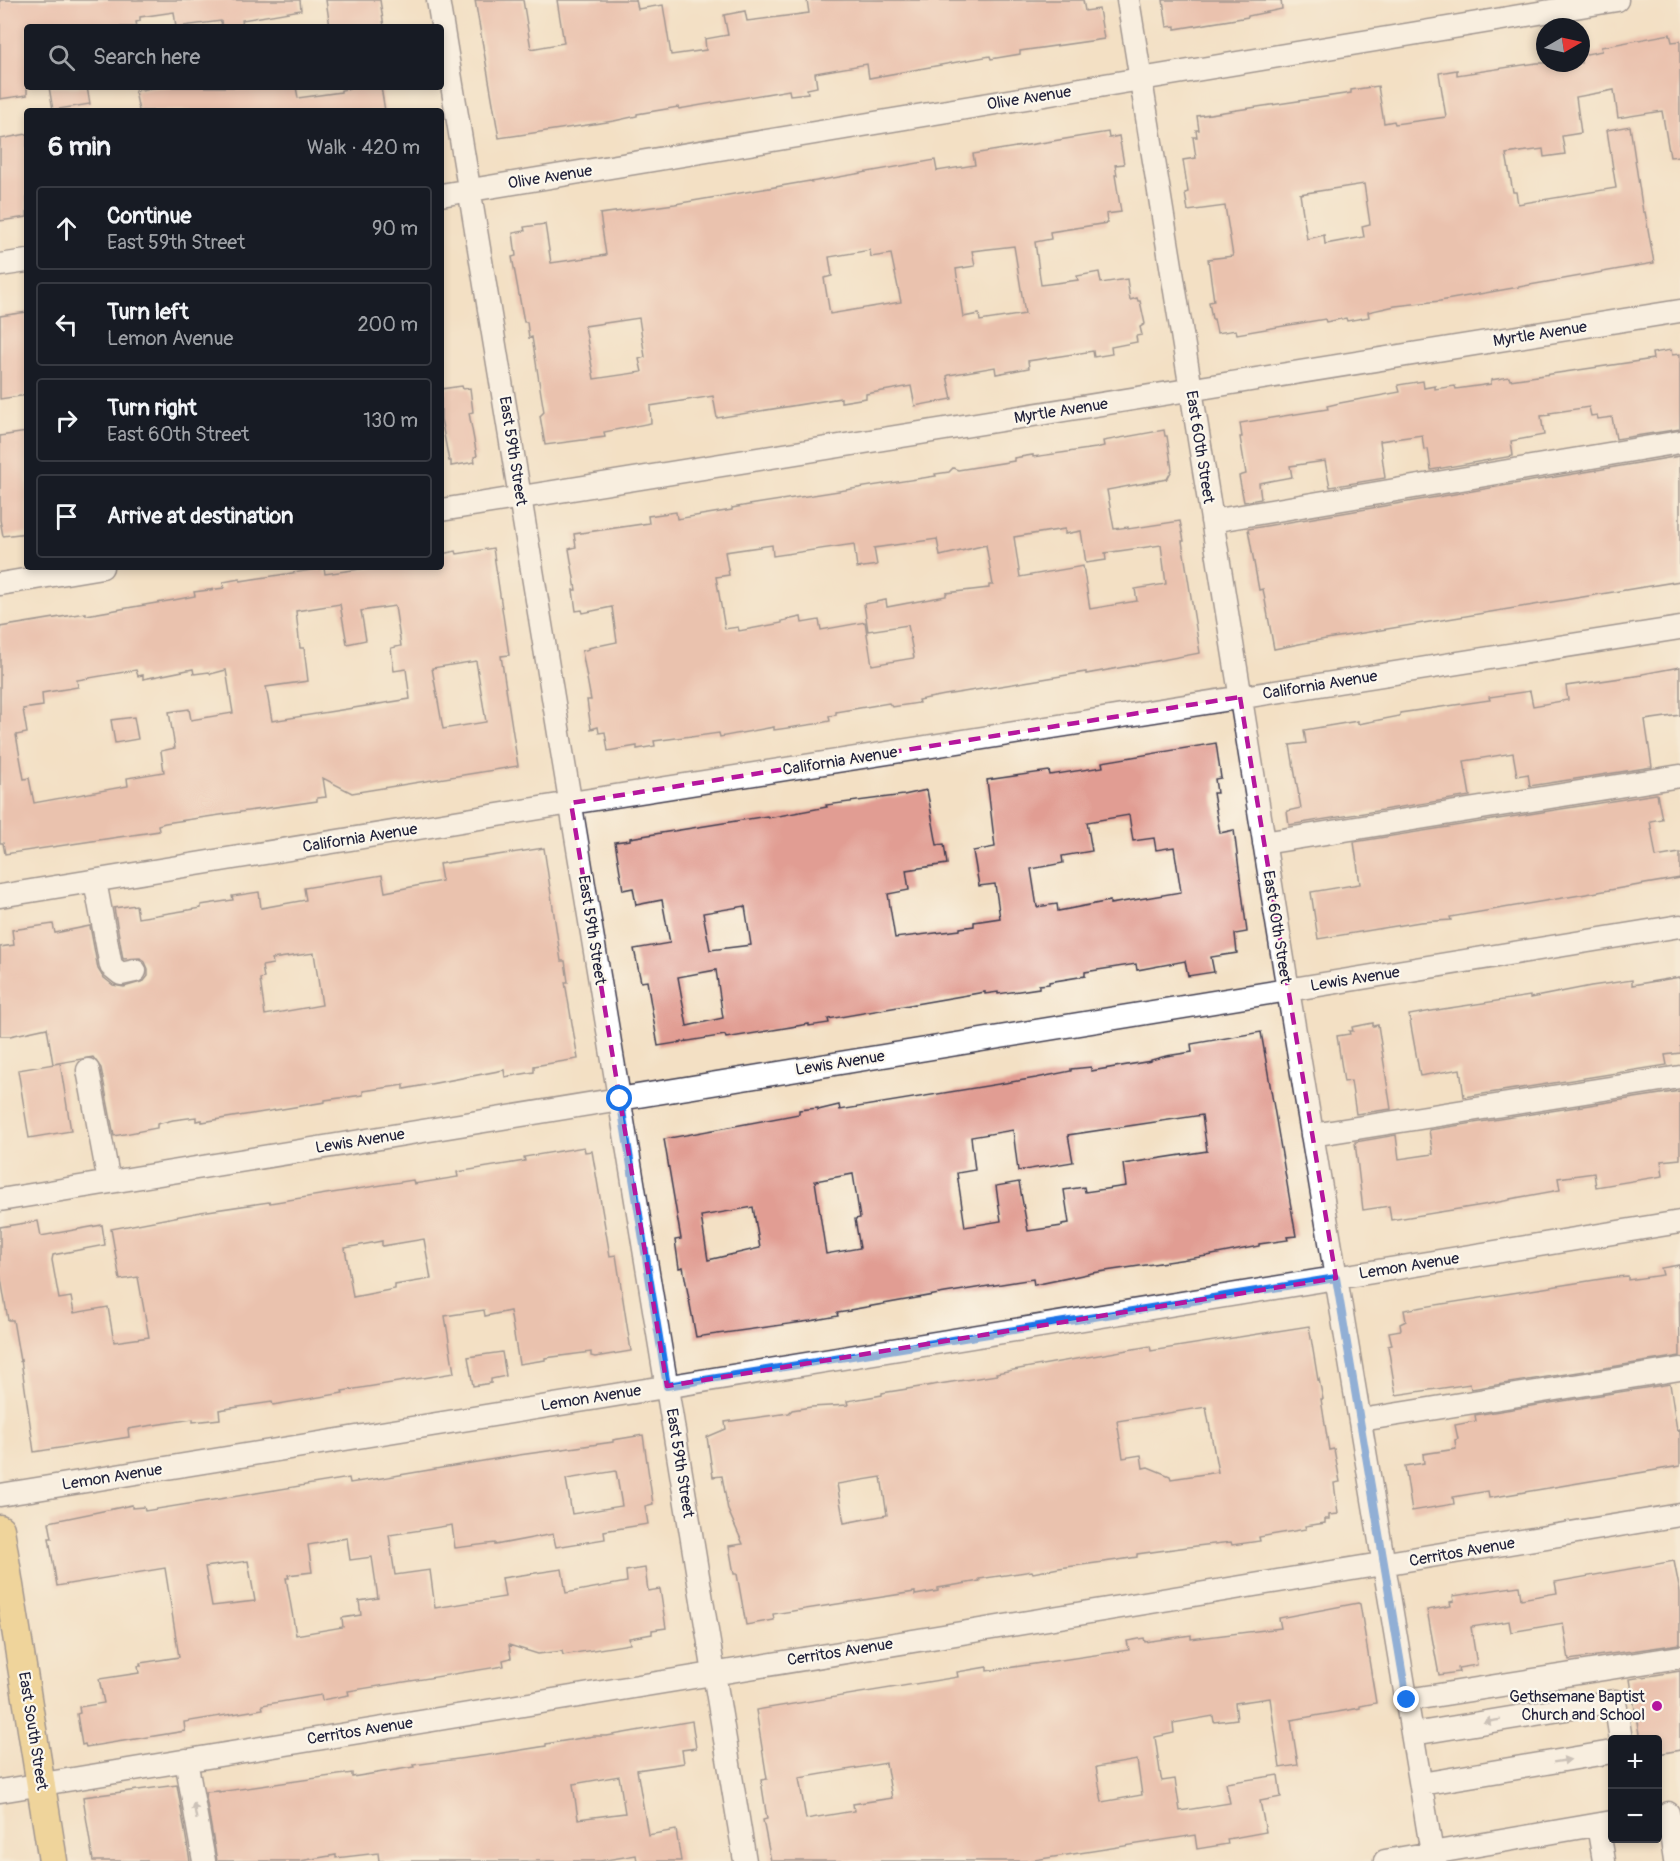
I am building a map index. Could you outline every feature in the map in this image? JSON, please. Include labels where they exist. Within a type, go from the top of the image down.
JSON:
[{"type":"main road","name":"East South Street","points":[[0,1529],[53,1861]]},
{"type":"street","name":"East 59th Street","points":[[438,0],[442,24]]},
{"type":"street","name":"East 60th Street","points":[[1128,0],[1288,990],[1432,1853]]},
{"type":"street","name":"Olive Avenue","points":[[444,194],[1617,0]]},
{"type":"street","name":"East 59th Street","points":[[444,36],[745,1861]]},
{"type":"street","points":[[0,265],[24,261]]},
{"type":"street","name":"Myrtle Avenue","points":[[444,510],[1680,311]]},
{"type":"street","points":[[1212,521],[1680,442]]},
{"type":"street","points":[[0,584],[84,570]]},
{"type":"street","name":"California Avenue","points":[[0,896],[571,803],[1680,628]]},
{"type":"street","points":[[1264,843],[1680,776]]},
{"type":"street","points":[[94,881],[111,966],[121,974],[135,971]]},
{"type":"street","name":"Lewis Avenue","points":[[0,1200],[1680,926]]},
{"type":"street","points":[[88,1070],[109,1182]]},
{"type":"street","points":[[1312,1135],[1680,1077]]},
{"type":"street","name":"Lemon Avenue","points":[[0,1495],[1680,1222]]},
{"type":"street","points":[[1361,1420],[1680,1369]]},
{"type":"street","name":"Cerritos Avenue","points":[[0,1791],[1680,1515]]},
{"type":"street","points":[[1407,1700],[1680,1657]]},
{"type":"street","points":[[1413,1734],[1614,1701],[1620,1735]]},
{"type":"street","points":[[1421,1784],[1608,1753]]},
{"type":"street","points":[[186,1760],[204,1861]]},
{"type":"street","points":[[1668,1813],[1675,1861]]},
{"type":"street","points":[[1385,1861],[1605,1824],[1604,1861]]},
{"type":"highlighted area","points":[[1240,697],[1336,1278],[667,1386],[571,803]]},
{"type":"building","points":[[0,0],[300,0],[301,10],[242,20],[243,24],[222,24],[221,21],[176,24],[174,12],[140,17],[140,21],[136,24],[24,24],[24,90],[27,90],[27,95],[0,99]]},
{"type":"building","points":[[326,0],[380,0],[384,24],[330,24]]},
{"type":"building","points":[[475,0],[523,0],[531,49],[564,43],[557,0],[636,0],[638,9],[663,5],[671,55],[706,50],[705,39],[728,35],[724,15],[745,11],[747,21],[809,13],[807,0],[1083,0],[1085,11],[1099,9],[1104,39],[1020,51],[1020,54],[991,59],[990,56],[869,78],[867,64],[815,73],[817,87],[807,89],[808,93],[790,95],[789,90],[637,114],[637,116],[614,121],[499,138]]},
{"type":"building","points":[[1163,0],[1281,0],[1282,9],[1175,29],[1175,26],[1167,27]]},
{"type":"building","points":[[1670,34],[1672,42],[1680,41],[1680,156],[1670,157],[1662,111],[1618,118],[1614,90],[1576,97],[1581,133],[1562,136],[1565,154],[1544,157],[1543,149],[1506,154],[1513,192],[1516,192],[1518,204],[1616,188],[1607,130],[1630,126],[1643,212],[1645,212],[1654,263],[1440,301],[1395,306],[1368,312],[1369,317],[1347,321],[1346,318],[1326,322],[1325,319],[1237,334],[1236,330],[1217,333],[1209,302],[1214,301],[1208,259],[1233,256],[1225,206],[1188,211],[1185,193],[1188,192],[1183,160],[1196,158],[1193,137],[1197,137],[1196,130],[1199,130],[1197,116],[1351,93],[1351,90],[1378,86],[1384,123],[1394,121],[1395,124],[1446,117],[1439,73],[1457,70],[1457,75],[1536,63],[1536,72],[1590,72],[1590,53],[1602,51],[1601,47]],"holes":[[[1364,184],[1370,224],[1362,226],[1364,237],[1325,244],[1324,235],[1307,239],[1300,194]]]},
{"type":"building","points":[[50,90],[88,90],[90,104],[53,108]]},
{"type":"building","points":[[297,90],[298,98],[341,92],[341,90],[382,90],[384,108],[138,108],[135,91]]},
{"type":"building","points":[[1108,132],[1109,138],[1119,136],[1124,164],[1115,165],[1117,175],[1115,175],[1121,212],[1106,214],[1107,223],[1050,232],[1051,239],[1035,242],[1041,285],[1078,280],[1077,276],[1099,272],[1101,283],[1127,279],[1130,300],[1137,298],[1140,301],[1145,324],[1140,327],[1142,335],[1136,336],[1137,342],[1111,347],[1112,354],[1094,357],[1093,351],[1028,361],[1029,368],[996,374],[995,367],[949,375],[947,376],[952,399],[915,406],[911,386],[866,394],[866,398],[841,402],[841,398],[717,418],[713,396],[650,406],[651,423],[604,432],[605,437],[545,445],[540,416],[544,412],[532,337],[529,338],[527,322],[524,322],[512,257],[516,256],[513,233],[525,231],[524,227],[545,224],[551,263],[606,255],[600,214],[675,204],[935,160],[937,171],[975,165],[973,154]],"holes":[[[1014,246],[1025,314],[980,321],[979,314],[963,317],[956,269],[975,266],[972,251]],[[870,250],[871,257],[891,254],[901,302],[830,314],[824,278],[832,276],[829,257]],[[639,318],[645,357],[639,359],[642,372],[594,379],[585,326]]]},
{"type":"building","points":[[24,135],[24,217],[0,221],[0,139]]},
{"type":"building","points":[[24,312],[24,395],[0,399],[0,316]]},
{"type":"building","points":[[1671,350],[1672,355],[1680,354],[1680,429],[1616,439],[1612,417],[1598,419],[1597,415],[1591,416],[1589,407],[1549,413],[1550,415],[1541,416],[1544,435],[1511,441],[1513,456],[1431,470],[1428,449],[1424,450],[1422,435],[1380,441],[1385,478],[1330,487],[1325,461],[1290,466],[1292,477],[1259,483],[1261,499],[1244,502],[1239,476],[1246,474],[1240,423],[1328,409],[1327,406],[1400,392],[1398,385],[1423,381],[1424,388],[1455,386],[1456,389],[1491,384],[1491,380],[1509,377],[1510,380],[1653,359],[1652,353]]},
{"type":"building","points":[[462,386],[463,389],[470,388],[473,412],[469,413],[477,456],[474,457],[475,462],[451,466],[444,435],[444,389]]},
{"type":"building","points":[[1164,430],[1167,436],[1172,470],[1167,479],[1107,490],[1114,529],[1180,521],[1200,653],[1086,674],[1086,672],[945,695],[918,700],[919,703],[892,707],[889,703],[836,712],[836,715],[829,716],[830,721],[815,724],[774,730],[774,727],[720,737],[719,733],[654,741],[655,746],[637,749],[637,746],[608,751],[605,732],[599,733],[598,727],[591,729],[587,700],[591,700],[582,651],[617,642],[612,607],[583,613],[582,610],[576,611],[573,590],[576,590],[569,549],[576,547],[574,534],[649,523],[648,516],[676,512],[677,519],[749,505],[936,476],[935,474],[949,472],[953,468],[958,470],[1014,461],[1014,458],[1096,448],[1104,446],[1103,441]],"holes":[[[1065,529],[1065,534],[1081,531],[1086,563],[1106,560],[1105,553],[1161,545],[1166,584],[1135,589],[1137,601],[1090,609],[1083,566],[1020,577],[1014,537]],[[937,539],[940,556],[986,545],[993,585],[989,585],[989,588],[946,593],[946,596],[887,607],[886,600],[864,604],[868,631],[908,625],[914,658],[872,665],[865,622],[821,630],[819,620],[802,623],[801,617],[739,631],[738,627],[725,629],[716,577],[729,575],[725,552],[772,545],[773,556],[854,544],[857,568],[877,565],[874,548]]]},
{"type":"building","points":[[24,432],[24,533],[3,536],[0,520],[0,436]]},
{"type":"building","points":[[1680,456],[1680,581],[1274,649],[1263,589],[1259,590],[1248,529]]},
{"type":"building","points":[[493,548],[509,655],[501,656],[518,766],[352,793],[323,778],[326,797],[317,798],[317,801],[165,823],[158,825],[159,831],[5,854],[3,843],[0,843],[0,627],[195,596],[194,592],[224,588],[223,582],[240,579],[240,581],[311,570],[324,570],[325,574],[353,570],[444,570],[444,553],[456,551],[457,554]],"holes":[[[340,604],[347,644],[366,640],[361,611],[395,606],[401,646],[391,648],[394,671],[406,669],[410,699],[272,721],[266,687],[308,681],[304,648],[300,648],[296,611]],[[476,661],[486,722],[443,729],[432,668]],[[193,669],[194,674],[209,672],[211,674],[226,670],[233,713],[191,720],[189,709],[169,712],[175,748],[161,751],[164,772],[127,778],[128,786],[34,803],[29,778],[24,779],[16,735],[27,733],[23,709],[43,706],[42,693],[78,687],[77,680],[136,670],[138,676],[143,675],[143,679]]]},
{"type":"building","points":[[1680,667],[1680,715],[1645,720],[1652,767],[1530,786],[1528,774],[1517,776],[1513,753],[1464,761],[1470,796],[1289,825],[1287,811],[1301,808],[1290,745],[1306,743],[1304,730],[1358,721],[1358,724],[1400,716],[1400,713],[1490,700],[1489,697],[1530,691],[1533,706],[1568,700],[1566,686]]},
{"type":"building","points":[[134,717],[138,739],[115,743],[111,720]]},
{"type":"building","points":[[1216,743],[1221,778],[1215,779],[1217,793],[1213,793],[1220,833],[1234,830],[1247,932],[1235,934],[1237,953],[1211,957],[1214,972],[1188,976],[1185,961],[1137,970],[1136,964],[1085,972],[1085,976],[1049,982],[1049,984],[1039,985],[1039,988],[998,994],[998,992],[985,994],[985,992],[828,1019],[829,1023],[809,1026],[809,1024],[726,1038],[725,1035],[658,1046],[647,981],[641,982],[634,949],[670,943],[662,900],[636,905],[633,888],[623,890],[615,842],[767,816],[768,818],[827,807],[826,805],[927,790],[937,845],[944,844],[947,864],[906,870],[909,890],[888,894],[895,938],[960,930],[960,928],[974,926],[974,922],[1000,918],[995,884],[979,886],[973,851],[995,847],[987,780],[1049,771],[1050,775],[1103,767],[1102,762]],"holes":[[[1129,815],[1133,841],[1154,838],[1156,850],[1174,847],[1181,892],[1110,904],[1110,901],[1058,911],[1057,904],[1037,907],[1031,869],[1063,863],[1062,856],[1092,851],[1087,822]],[[745,906],[751,945],[710,950],[703,913]],[[716,970],[723,1018],[687,1026],[678,977]]]},
{"type":"building","points":[[1657,794],[1662,819],[1650,821],[1656,857],[1680,853],[1680,878],[1450,917],[1451,920],[1420,922],[1318,939],[1311,892],[1360,884],[1354,842]]},
{"type":"building","points":[[544,848],[561,961],[565,961],[568,982],[565,982],[578,1059],[534,1066],[534,1072],[505,1077],[504,1070],[404,1089],[404,1085],[363,1091],[363,1095],[202,1122],[202,1120],[196,1121],[196,1117],[173,1120],[157,1124],[157,1128],[114,1136],[101,1068],[93,1057],[53,1064],[47,1028],[0,1036],[0,947],[14,945],[12,930],[53,924],[55,933],[90,926],[98,969],[103,977],[113,985],[124,987],[144,981],[148,976],[148,969],[140,958],[123,959],[114,908],[136,905],[138,918],[201,908],[201,905],[233,900],[232,896],[259,892],[261,908],[306,900],[304,888],[382,875],[385,892],[442,881],[439,864]],"holes":[[[314,953],[322,1005],[265,1015],[260,979],[264,978],[262,966],[273,964],[272,959]]]},
{"type":"building","points":[[1680,977],[1680,1053],[1665,1055],[1667,1065],[1464,1097],[1460,1069],[1420,1076],[1409,1015],[1530,996],[1530,998],[1632,980],[1632,985]]},
{"type":"building","points":[[1373,1023],[1373,1026],[1378,1025],[1391,1109],[1356,1114],[1351,1081],[1344,1082],[1337,1036],[1350,1034],[1349,1031],[1353,1031],[1352,1027]]},
{"type":"building","points":[[1261,1032],[1296,1236],[1287,1237],[1288,1240],[1207,1256],[1092,1273],[1034,1285],[1033,1279],[850,1310],[837,1313],[838,1316],[810,1321],[696,1337],[683,1267],[679,1268],[675,1240],[681,1239],[664,1139],[799,1114],[799,1110],[818,1108],[818,1110],[839,1105],[840,1110],[1036,1078],[1071,1071],[1071,1069],[1091,1067],[1091,1071],[1151,1061],[1192,1052],[1191,1044]],"holes":[[[1202,1115],[1207,1151],[1123,1164],[1126,1186],[1085,1192],[1084,1187],[1064,1190],[1069,1223],[1028,1231],[1019,1182],[996,1186],[1001,1221],[965,1227],[957,1173],[975,1170],[971,1137],[1013,1130],[1018,1171],[1073,1162],[1068,1135]],[[853,1174],[860,1218],[855,1219],[860,1248],[826,1254],[815,1181]],[[753,1207],[760,1248],[708,1260],[701,1216]]]},
{"type":"building","points":[[60,1063],[71,1131],[29,1138],[18,1070]]},
{"type":"building","points":[[1680,1091],[1680,1159],[1661,1161],[1663,1176],[1596,1187],[1594,1173],[1558,1178],[1560,1190],[1391,1220],[1389,1206],[1363,1210],[1355,1142],[1396,1135],[1399,1159],[1433,1154],[1429,1130]]},
{"type":"building","points":[[584,1147],[585,1152],[592,1151],[610,1256],[616,1255],[631,1351],[595,1357],[591,1356],[591,1352],[519,1364],[510,1311],[485,1316],[484,1310],[445,1316],[454,1373],[273,1405],[272,1402],[219,1410],[220,1419],[193,1422],[193,1419],[128,1429],[129,1437],[34,1452],[21,1360],[13,1320],[8,1320],[0,1273],[0,1227],[38,1221],[41,1236],[102,1225],[105,1245],[53,1255],[52,1260],[59,1299],[71,1297],[74,1313],[108,1307],[114,1342],[149,1337],[138,1277],[120,1280],[111,1229],[201,1212],[413,1180],[414,1184],[458,1177],[457,1172],[525,1161],[524,1157]],"holes":[[[424,1239],[431,1279],[395,1285],[395,1289],[353,1297],[345,1248],[382,1241],[382,1246]]]},
{"type":"building","points":[[1679,1265],[1680,1356],[1471,1389],[1470,1384],[1396,1395],[1388,1346],[1392,1345],[1389,1332],[1401,1330],[1400,1324],[1406,1321],[1404,1310],[1614,1277],[1628,1276],[1628,1280],[1663,1275],[1661,1268]]},
{"type":"building","points":[[1309,1326],[1323,1399],[1321,1399],[1329,1450],[1334,1449],[1340,1482],[1334,1483],[1338,1514],[1329,1515],[1325,1523],[1305,1526],[1306,1529],[1259,1537],[1260,1541],[1188,1547],[1137,1554],[1137,1557],[1118,1560],[979,1579],[980,1581],[938,1588],[938,1591],[915,1595],[915,1592],[773,1614],[774,1620],[746,1625],[737,1574],[734,1574],[729,1546],[743,1544],[728,1510],[722,1476],[713,1477],[707,1437],[726,1429],[725,1422],[789,1413],[792,1410],[811,1407],[848,1405],[847,1401],[882,1395],[882,1393],[997,1375],[996,1373],[1150,1346],[1151,1351]],"holes":[[[1206,1407],[1218,1472],[1171,1479],[1170,1476],[1148,1467],[1143,1468],[1141,1455],[1123,1458],[1117,1421]],[[881,1477],[887,1515],[844,1523],[837,1484]]]},
{"type":"building","points":[[502,1352],[506,1376],[491,1379],[491,1383],[473,1386],[468,1357]]},
{"type":"building","points":[[1670,1384],[1677,1430],[1680,1429],[1680,1466],[1489,1498],[1488,1491],[1453,1497],[1454,1504],[1412,1511],[1405,1466],[1424,1463],[1423,1454],[1456,1449],[1455,1440],[1458,1439],[1455,1425],[1476,1421],[1475,1415]]},
{"type":"building","points":[[643,1435],[653,1504],[645,1506],[648,1524],[604,1531],[605,1539],[556,1547],[553,1534],[495,1545],[495,1543],[455,1548],[452,1525],[389,1535],[395,1575],[430,1570],[435,1608],[505,1597],[502,1578],[562,1569],[566,1593],[627,1582],[626,1571],[645,1568],[648,1591],[660,1589],[666,1628],[652,1630],[652,1634],[629,1638],[630,1644],[563,1655],[562,1651],[538,1654],[509,1645],[511,1658],[503,1660],[504,1666],[348,1691],[349,1695],[322,1700],[321,1695],[262,1705],[263,1709],[184,1722],[185,1731],[86,1747],[85,1744],[82,1745],[77,1714],[80,1713],[79,1707],[104,1703],[99,1679],[139,1673],[140,1663],[179,1657],[165,1568],[57,1586],[49,1538],[52,1538],[49,1522],[132,1505],[132,1508],[144,1507],[145,1511],[349,1478],[350,1483],[613,1442],[613,1440]],"holes":[[[616,1471],[622,1506],[572,1514],[566,1479]],[[347,1538],[350,1560],[372,1557],[378,1598],[359,1601],[361,1615],[342,1618],[343,1627],[296,1635],[286,1578],[289,1578],[288,1575],[312,1572],[308,1545]],[[248,1561],[255,1601],[212,1606],[205,1567]]]},
{"type":"building","points":[[1674,1561],[1680,1592],[1680,1644],[1569,1660],[1563,1623],[1511,1632],[1509,1621],[1471,1627],[1477,1665],[1458,1668],[1459,1672],[1439,1675],[1427,1610],[1451,1606],[1450,1602],[1454,1601],[1453,1596],[1519,1586],[1521,1599],[1557,1593],[1555,1582]]},
{"type":"building","points":[[1360,1604],[1376,1703],[1291,1720],[1298,1765],[1280,1768],[1270,1698],[1235,1703],[1237,1719],[1214,1722],[1213,1716],[1173,1723],[1174,1733],[1155,1737],[1162,1781],[1175,1779],[1180,1811],[1230,1803],[1226,1783],[1278,1775],[1281,1797],[1260,1801],[1266,1832],[1227,1839],[1228,1844],[1197,1849],[1195,1835],[1028,1861],[771,1861],[763,1820],[767,1819],[761,1780],[767,1779],[756,1710],[958,1677],[957,1672],[987,1667],[987,1671],[1129,1650],[1127,1641],[1144,1638],[1145,1642],[1191,1635],[1191,1639],[1281,1628],[1279,1618]],"holes":[[[1137,1760],[1142,1795],[1102,1802],[1096,1767]],[[886,1763],[892,1798],[853,1804],[854,1811],[806,1819],[799,1778]]]},
{"type":"building","name":"Gethsemane Baptist Church and School","points":[[1680,1671],[1680,1750],[1662,1753],[1662,1735],[1639,1735],[1630,1679]]},
{"type":"building","points":[[692,1721],[696,1748],[682,1750],[684,1763],[637,1770],[648,1835],[676,1830],[681,1861],[637,1861],[636,1855],[600,1861],[379,1861],[378,1853],[336,1858],[336,1855],[300,1861],[217,1861],[205,1792],[352,1773],[352,1777],[414,1767],[413,1765],[546,1746],[546,1744],[594,1736],[607,1736]],"holes":[[[619,1776],[625,1813],[578,1819],[573,1784]]]},
{"type":"building","points":[[177,1785],[190,1861],[93,1861],[83,1797]]},
{"type":"place","name":"Gethsemane Baptist Church and School","points":[[1657,1706]]},
{"type":"route","points":[[620,1099],[667,1386],[1336,1278],[1407,1700]]}]
